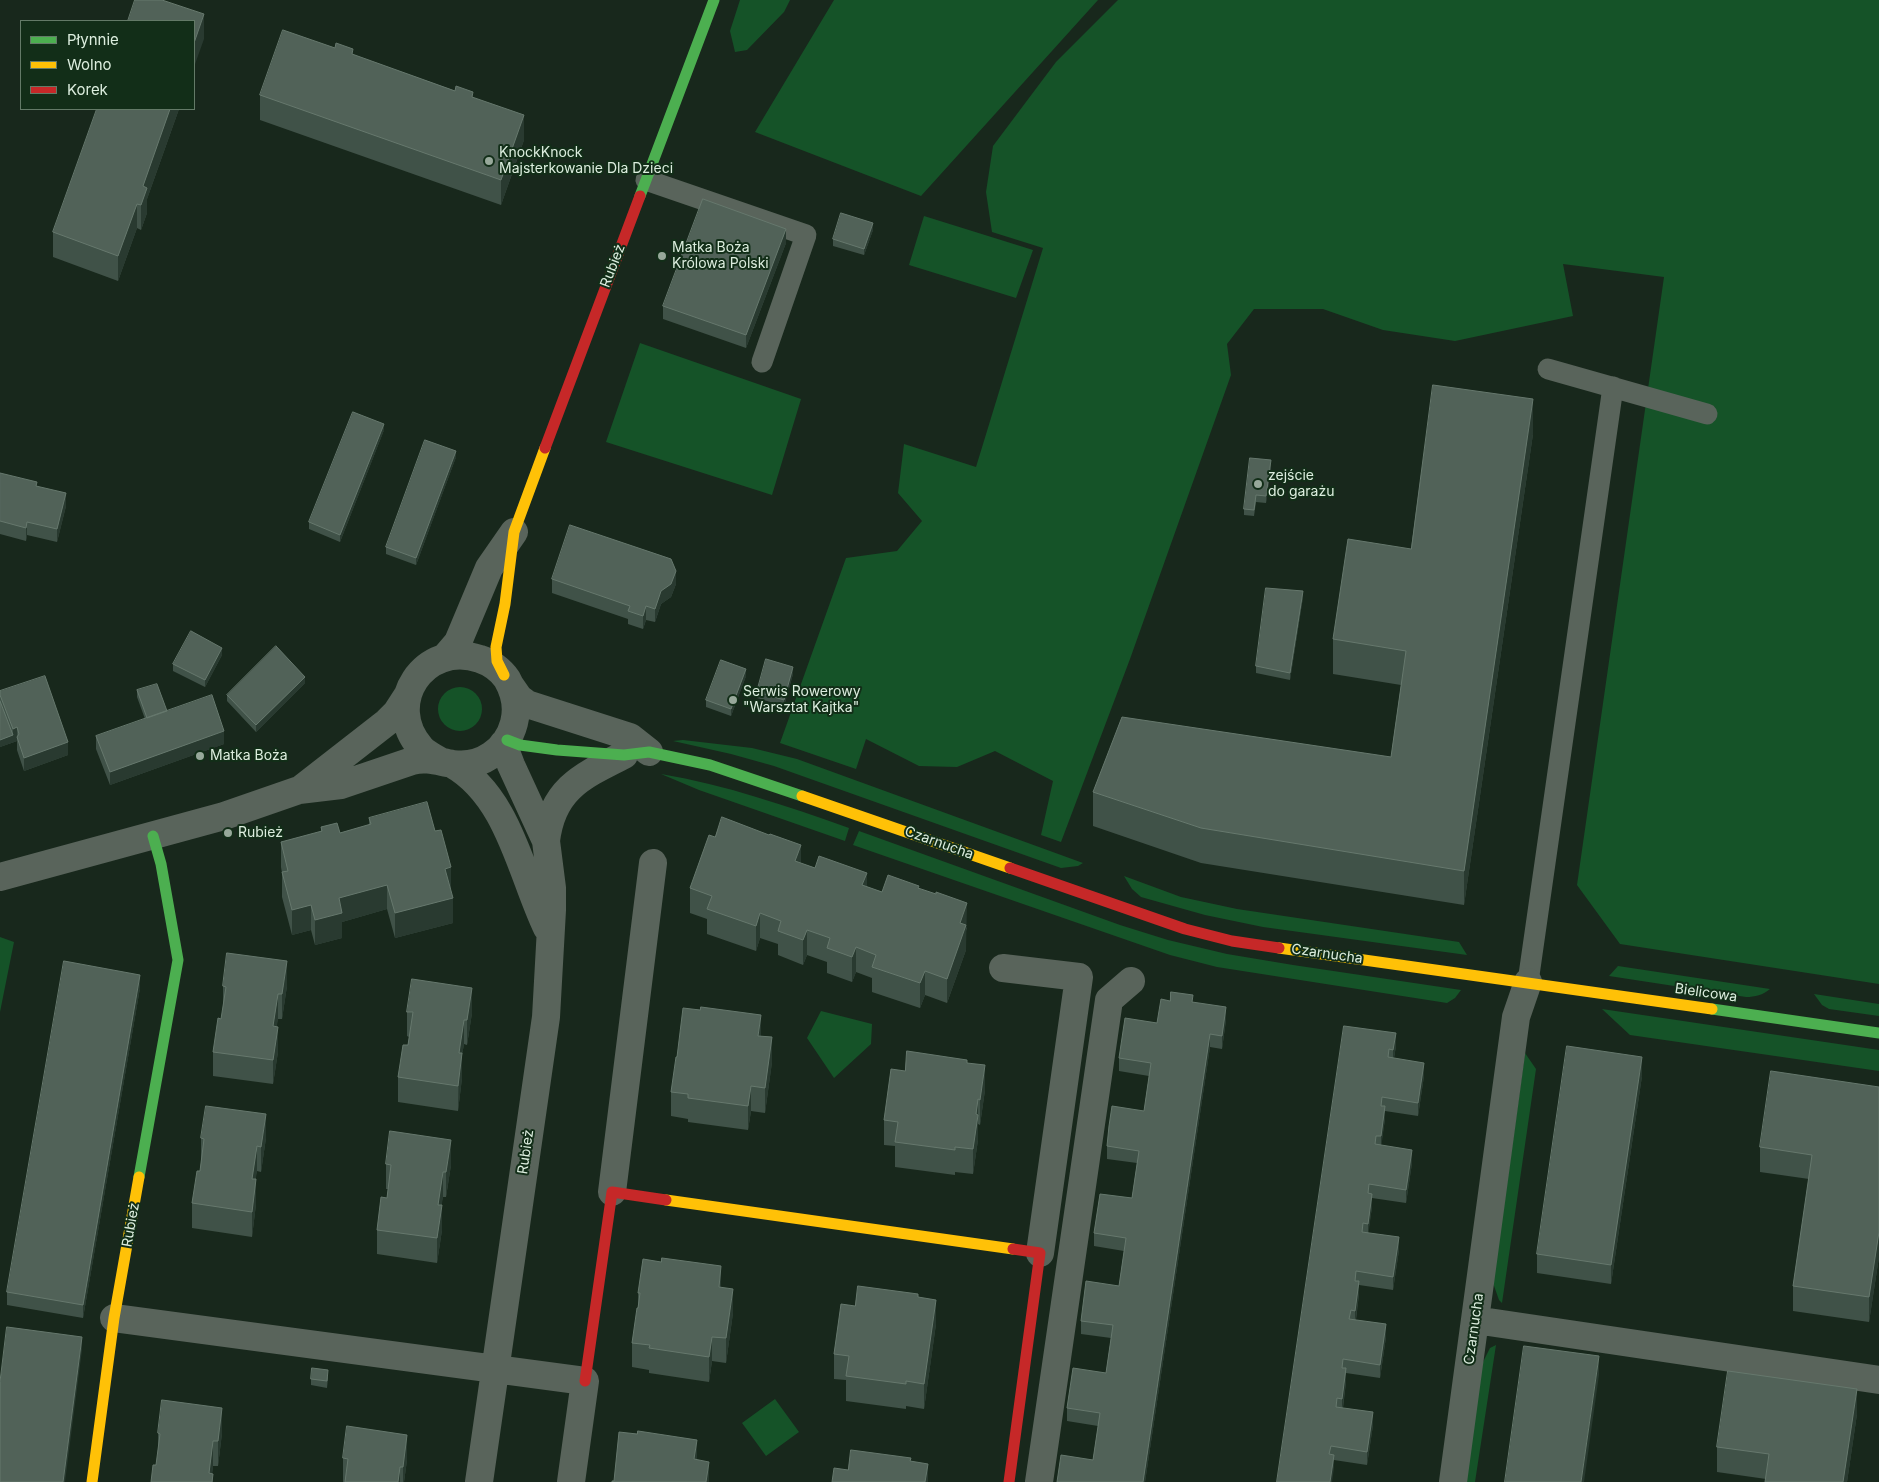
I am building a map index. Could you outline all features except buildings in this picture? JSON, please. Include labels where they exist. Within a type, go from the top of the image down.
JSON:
[{"type":"street","name":"Rubież","points":[[507,680],[497,661],[496,647],[514,532],[714,0]]},
{"type":"street","name":"Rubież","points":[[446,656],[458,642],[489,568],[514,532]]},
{"type":"street","points":[[0,877],[248,809],[299,790],[341,785],[417,760],[475,763],[486,758],[505,742],[512,730],[516,707],[514,696],[507,680],[484,660],[472,656],[459,654],[446,656],[435,661],[421,671],[396,713],[387,722],[299,790]]},
{"type":"street","name":"Czarnucha","points":[[507,680],[519,698],[527,704],[630,738],[636,753]]},
{"type":"street","points":[[407,696],[406,715],[411,732],[423,750],[446,762]]},
{"type":"street","name":"Rubież","points":[[479,1482],[546,1018],[552,888],[546,841],[511,765],[505,742]]},
{"type":"street","name":"Czarnucha","points":[[505,742],[534,748],[636,753],[740,774],[1185,929],[1232,941],[1528,982],[1516,1018],[1453,1482]]},
{"type":"street","points":[[546,841],[552,812],[563,794],[593,771],[636,753]]},
{"type":"street","name":"Rubież","points":[[446,762],[470,775],[475,780],[502,820],[519,857],[535,904],[550,934]]},
{"type":"street","name":"Rubież","points":[[92,1482],[114,1318],[178,960],[161,864],[153,836]]},
{"type":"street","points":[[571,1482],[612,1192],[654,863]]},
{"type":"street","points":[[1004,968],[1078,977],[1009,1482]]},
{"type":"street","points":[[1039,1482],[1108,1000],[1131,981]]},
{"type":"street","name":"Bielicowa","points":[[1528,982],[1879,1033]]},
{"type":"street","points":[[612,1192],[1040,1253]]},
{"type":"street","points":[[114,1318],[585,1381]]},
{"type":"street","points":[[1475,1320],[1879,1380]]},
{"type":"lane","points":[[646,180],[806,235],[762,362]]},
{"type":"lane","points":[[1548,369],[1707,414]]},
{"type":"lane","points":[[1528,982],[1613,388]]},
{"type":"green space","points":[[740,0],[790,0],[784,12],[747,50],[735,52],[730,31]]},
{"type":"green space","points":[[834,0],[1098,0],[921,196],[755,132]]},
{"type":"green space","points":[[1118,0],[1879,0],[1879,984],[1620,944],[1577,885],[1664,277],[1563,264],[1573,316],[1455,341],[1383,330],[1323,309],[1254,309],[1227,344],[1231,375],[1130,659],[1061,842],[1041,835],[1053,781],[995,751],[957,767],[919,766],[866,739],[856,769],[780,743],[846,558],[897,551],[922,521],[898,493],[904,444],[976,467],[1043,248],[992,232],[986,192],[993,146],[1056,62]]},
{"type":"green space","points":[[924,216],[1033,250],[1016,298],[909,265]]},
{"type":"green space","points":[[640,343],[801,399],[772,495],[606,442]]},
{"type":"green space","points":[[460,687],[472,691],[478,697],[482,709],[478,721],[472,727],[460,731],[448,727],[442,721],[438,709],[442,697],[448,691]]},
{"type":"green space","points":[[683,740],[752,748],[797,759],[1083,863],[1078,866],[1061,868],[774,766],[673,741]]},
{"type":"green space","points":[[661,774],[733,790],[849,828],[845,841],[699,790]]},
{"type":"green space","points":[[859,831],[1120,925],[1168,940],[1227,954],[1461,990],[1455,998],[1447,1003],[1217,967],[1170,955],[853,845]]},
{"type":"green space","points":[[1124,876],[1181,897],[1237,909],[1459,942],[1467,955],[1263,927],[1205,915],[1141,897],[1132,889]]},
{"type":"green space","points":[[0,937],[14,942],[0,1012]]},
{"type":"green space","points":[[1618,966],[1770,989],[1753,997],[1746,997],[1609,976]]},
{"type":"green space","points":[[1814,994],[1879,1004],[1879,1016],[1829,1009],[1822,1005]]},
{"type":"green space","points":[[1602,1009],[1879,1050],[1879,1071],[1630,1035]]},
{"type":"green space","points":[[821,1011],[872,1024],[871,1044],[834,1078],[807,1038]]},
{"type":"green space","points":[[1525,1053],[1536,1069],[1502,1303],[1499,1300],[1493,1283]]},
{"type":"green space","points":[[1496,1345],[1475,1482],[1464,1482],[1482,1364],[1490,1348]]},
{"type":"green space","points":[[775,1399],[799,1432],[766,1456],[742,1423]]},
{"type":"traffic: fast","points":[[640,196],[714,0]]},
{"type":"traffic: fast","points":[[507,740],[520,745],[557,750],[624,755],[649,752],[710,765],[802,796]]},
{"type":"traffic: fast","points":[[139,1177],[178,960],[161,864],[153,836]]},
{"type":"traffic: fast","points":[[1712,1009],[1879,1033]]},
{"type":"traffic: slow","points":[[504,675],[497,661],[496,647],[505,604],[514,532],[545,448]]},
{"type":"traffic: slow","points":[[802,796],[1010,868]]},
{"type":"traffic: slow","points":[[1279,948],[1712,1009]]},
{"type":"traffic: slow","points":[[92,1482],[114,1318],[139,1177]]},
{"type":"traffic: slow","points":[[666,1200],[1013,1249]]},
{"type":"traffic: jam","points":[[545,448],[640,196]]},
{"type":"traffic: jam","points":[[1010,868],[1185,929],[1232,941],[1279,948]]},
{"type":"traffic: jam","points":[[585,1381],[612,1192],[666,1200]]},
{"type":"traffic: jam","points":[[1009,1482],[1040,1253],[1013,1249]]},
{"type":"place","name":"KnockKnock Majsterkowanie Dla Dzieci","points":[[489,161]]},
{"type":"place","name":"Matka Boża Królowa Polski","points":[[662,256]]},
{"type":"place","name":"zejście do garażu","points":[[1258,484]]},
{"type":"place","name":"Serwis Rowerowy \"Warsztat Kajtka\"","points":[[733,700]]},
{"type":"place","name":"Matka Boża","points":[[200,756]]},
{"type":"place","name":"Rubież","points":[[228,833]]}]
